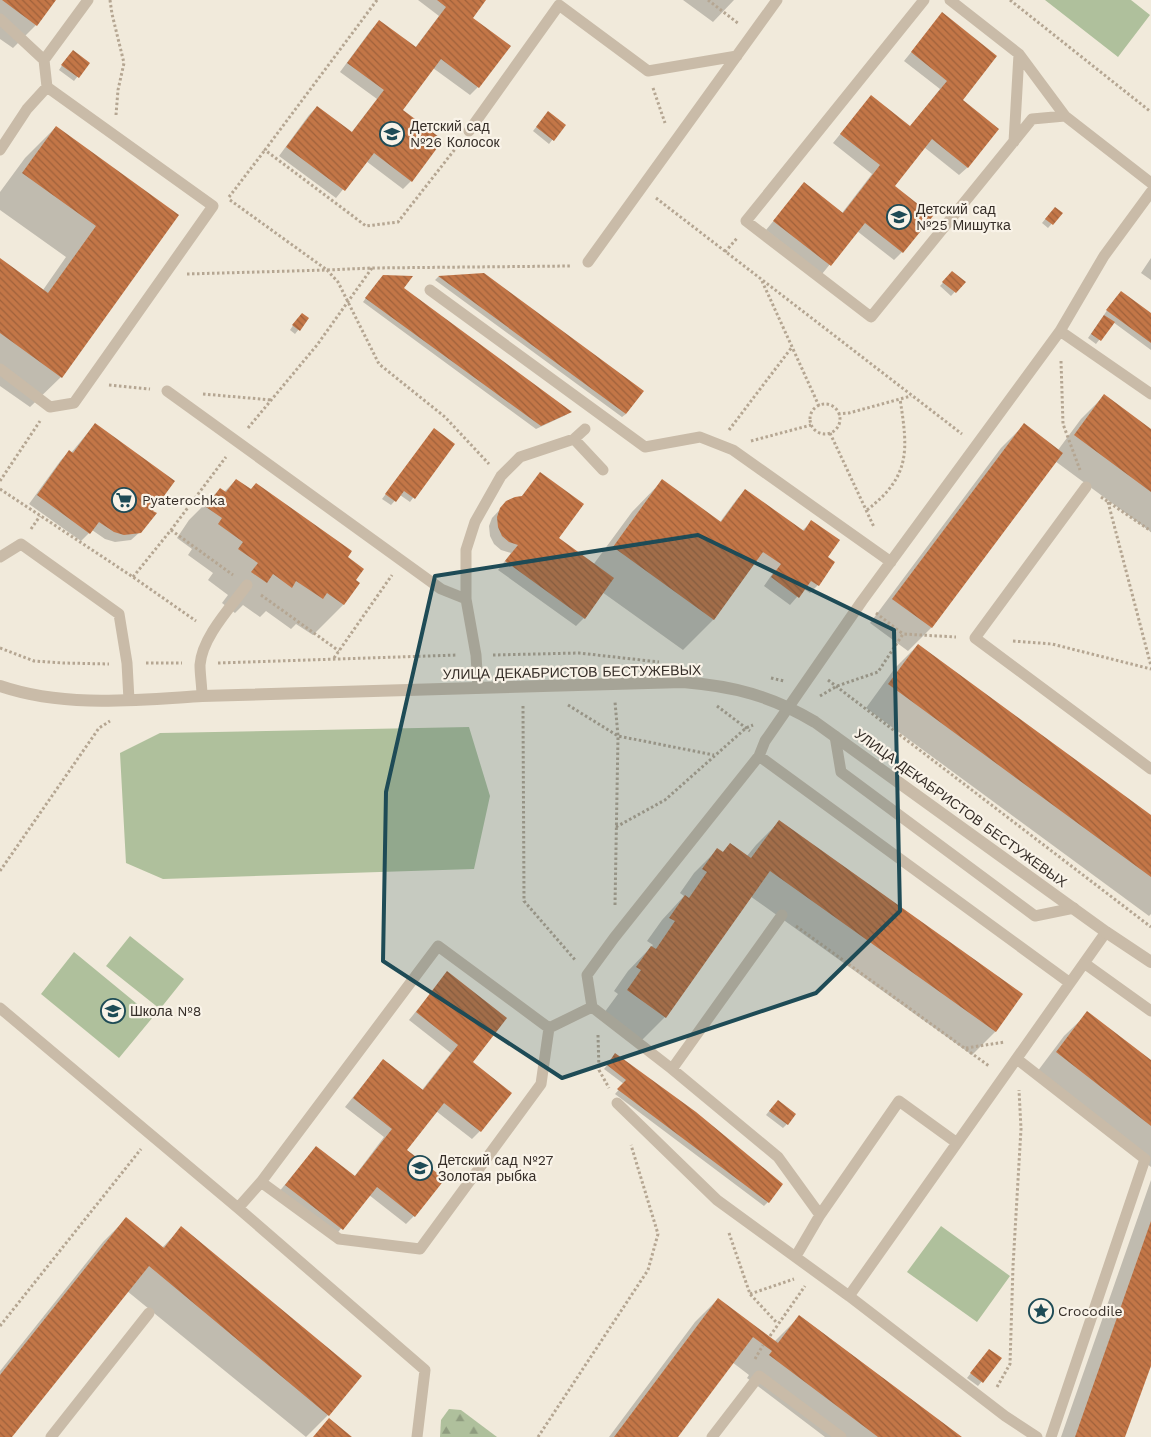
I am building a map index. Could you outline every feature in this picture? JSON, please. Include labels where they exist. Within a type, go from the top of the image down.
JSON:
[{"type":"street","name":"УЛИЦА ДЕКАБРИСТОВ БЕСТУЖЕВЫХ","points":[[0,686],[28,694],[78,700],[129,700],[202,696],[684,682],[714,685],[748,692],[790,707],[835,736],[1106,932],[1151,962]]},
{"type":"lane","points":[[44,60],[88,0]]},
{"type":"lane","points":[[588,262],[777,0]]},
{"type":"lane","points":[[924,0],[746,221],[871,317],[1032,119],[1065,116]]},
{"type":"lane","points":[[950,0],[1019,54],[1065,116],[1151,183]]},
{"type":"lane","points":[[468,131],[559,5],[648,71],[737,56]]},
{"type":"lane","points":[[0,18],[44,60],[47,87],[28,109],[0,150]]},
{"type":"lane","points":[[1014,142],[1019,54]]},
{"type":"lane","points":[[0,369],[50,407],[74,403],[162,275],[213,206],[47,87]]},
{"type":"lane","points":[[820,1215],[778,1157],[672,1069],[595,1009],[587,975],[614,938],[759,756],[766,741],[814,670],[1060,331],[1104,256],[1151,192]]},
{"type":"lane","points":[[430,290],[645,447],[700,437],[733,450],[891,562]]},
{"type":"lane","points":[[1060,331],[1151,394]]},
{"type":"lane","points":[[167,391],[442,589],[466,599]]},
{"type":"lane","points":[[478,688],[476,655],[466,599],[466,550],[475,522],[501,476],[520,458],[574,439],[585,429]]},
{"type":"lane","points":[[574,439],[603,470]]},
{"type":"lane","points":[[1086,488],[975,638],[1151,769]]},
{"type":"lane","points":[[0,557],[21,544],[119,614],[127,663],[129,700]]},
{"type":"lane","points":[[202,696],[200,664],[204,649],[212,632],[247,585]]},
{"type":"lane","points":[[835,736],[841,772],[1035,916],[1074,908]]},
{"type":"lane","points":[[759,756],[1070,983]]},
{"type":"lane","points":[[672,1069],[782,915]]},
{"type":"lane","points":[[849,1296],[1106,932]]},
{"type":"lane","points":[[238,1208],[261,1182],[438,946],[549,1028]]},
{"type":"lane","points":[[1084,962],[1151,1011]]},
{"type":"lane","points":[[0,1008],[238,1208],[425,1370],[416,1437]]},
{"type":"lane","points":[[549,1028],[595,1009]]},
{"type":"lane","points":[[261,1182],[339,1239],[420,1249],[541,1084],[549,1028]]},
{"type":"lane","points":[[1017,1058],[1145,1159],[1051,1437]]},
{"type":"lane","points":[[796,1256],[820,1215],[899,1101],[957,1143]]},
{"type":"lane","points":[[617,1103],[717,1200],[796,1256],[1037,1437]]},
{"type":"lane","points":[[51,1437],[149,1313]]},
{"type":"lane","points":[[712,1437],[759,1376],[841,1437]]},
{"type":"path","points":[[108,112],[116,118],[118,90],[124,63],[110,0]]},
{"type":"path","points":[[377,0],[228,198],[327,270],[338,282],[379,364],[445,417],[501,476]]},
{"type":"path","points":[[708,0],[753,34]]},
{"type":"path","points":[[1010,0],[1151,112]]},
{"type":"path","points":[[648,71],[673,145]]},
{"type":"path","points":[[265,150],[366,226],[398,222],[468,131]]},
{"type":"path","points":[[643,187],[976,445]]},
{"type":"path","points":[[162,275],[372,268],[569,267],[588,262]]},
{"type":"path","points":[[133,577],[238,441],[317,345],[372,268]]},
{"type":"path","points":[[762,280],[819,406]]},
{"type":"path","points":[[1060,331],[1063,424],[1086,488],[1151,531]]},
{"type":"path","points":[[719,444],[792,347]]},
{"type":"path","points":[[838,414],[849,413],[911,396]]},
{"type":"path","points":[[867,510],[890,489],[898,478],[903,463],[905,430],[900,399]]},
{"type":"path","points":[[819,406],[830,406],[838,414],[840,419],[838,425],[830,433],[819,433],[811,425],[811,414],[819,406]]},
{"type":"path","points":[[0,481],[50,407]]},
{"type":"path","points":[[733,450],[750,441],[811,425]]},
{"type":"path","points":[[830,433],[876,529],[873,548]]},
{"type":"path","points":[[0,489],[212,632]]},
{"type":"path","points":[[822,695],[836,686],[878,672],[903,634],[1052,644],[1151,668],[1108,502]]},
{"type":"path","points":[[333,659],[402,560]]},
{"type":"path","points":[[814,670],[1151,926]]},
{"type":"path","points":[[0,871],[99,728],[118,716],[129,700]]},
{"type":"path","points":[[614,938],[618,736],[615,701]]},
{"type":"path","points":[[523,702],[524,901],[587,975]]},
{"type":"path","points":[[565,704],[618,736],[652,741],[714,755]]},
{"type":"path","points":[[616,827],[665,800],[746,728]]},
{"type":"path","points":[[782,915],[1004,1076]]},
{"type":"path","points":[[595,1009],[598,1070],[617,1103]]},
{"type":"path","points":[[966,1048],[1031,1038]]},
{"type":"path","points":[[988,1402],[1010,1364],[1013,1266],[1021,1129],[1017,1058]]},
{"type":"path","points":[[0,1326],[151,1136]]},
{"type":"path","points":[[538,1437],[648,1270],[658,1234],[629,1137]]},
{"type":"path","points":[[717,1200],[750,1294],[777,1323]]},
{"type":"path","points":[[750,1294],[816,1271]]},
{"type":"path","points":[[770,1336],[777,1323],[816,1271]]},
{"type":"highlighted area","points":[[698,535],[894,630],[900,911],[816,993],[562,1078],[383,961],[386,792],[435,576]]},
{"type":"green space","points":[[1045,0],[1131,0],[1150,15],[1118,57]]},
{"type":"green space","points":[[469,727],[490,796],[474,869],[163,879],[126,863],[120,753],[160,733]]},
{"type":"green space","points":[[130,936],[184,979],[160,1009],[106,966]]},
{"type":"green space","points":[[74,952],[153,1017],[119,1058],[41,994]]},
{"type":"green space","points":[[941,1226],[1010,1276],[977,1322],[907,1272]]},
{"type":"green space","points":[[449,1409],[461,1410],[497,1437],[440,1437],[441,1420]]},
{"type":"building","points":[[2,0],[56,0],[37,26]]},
{"type":"building","points":[[437,0],[486,0],[473,18],[511,46],[479,88],[441,59],[403,110],[443,140],[412,182],[374,153],[345,191],[286,147],[317,106],[352,132],[384,90],[347,63],[379,20],[416,47],[446,7]]},
{"type":"building","points":[[942,12],[997,56],[963,100],[999,129],[968,168],[932,139],[895,186],[933,216],[903,253],[865,223],[831,266],[773,221],[804,182],[843,213],[880,165],[840,134],[871,95],[910,126],[947,81],[911,52]]},
{"type":"building","points":[[73,50],[90,63],[79,78],[61,65]]},
{"type":"building","points":[[548,111],[566,125],[554,141],[536,127]]},
{"type":"building","points":[[56,126],[179,215],[62,378],[0,333],[0,258],[48,293],[96,226],[22,173]]},
{"type":"building","points":[[1055,207],[1063,213],[1053,225],[1045,219]]},
{"type":"building","points":[[952,271],[966,282],[956,293],[942,282]]},
{"type":"building","points":[[484,273],[644,391],[626,414],[438,276]]},
{"type":"building","points":[[383,275],[413,276],[404,288],[572,412],[541,426],[365,298]]},
{"type":"building","points":[[1121,291],[1151,313],[1151,343],[1106,310]]},
{"type":"building","points":[[302,313],[309,318],[300,331],[292,325]]},
{"type":"building","points":[[1104,315],[1115,322],[1101,341],[1091,334]]},
{"type":"building","points":[[1104,394],[1151,429],[1151,492],[1074,435]]},
{"type":"building","points":[[95,423],[175,481],[153,511],[157,513],[141,533],[124,535],[114,532],[99,522],[90,534],[37,495],[69,450],[73,453]]},
{"type":"building","points":[[1024,423],[1063,453],[932,628],[892,599]]},
{"type":"building","points":[[434,428],[455,444],[415,499],[404,491],[396,502],[385,494]]},
{"type":"building","points":[[540,472],[584,504],[559,538],[614,578],[585,619],[505,561],[518,545],[509,542],[502,536],[498,527],[497,517],[500,508],[506,501],[522,496]]},
{"type":"building","points":[[236,479],[251,489],[256,483],[352,551],[348,557],[364,569],[356,580],[360,583],[344,605],[327,593],[323,599],[296,581],[292,588],[273,574],[267,583],[251,572],[258,563],[238,549],[243,542],[218,524],[222,518],[206,507],[220,488],[226,492]]},
{"type":"building","points":[[662,479],[721,522],[745,489],[804,531],[811,520],[840,540],[828,557],[835,562],[819,586],[811,581],[799,598],[771,577],[781,564],[763,552],[714,620],[613,547]]},
{"type":"building","points":[[918,644],[1151,815],[1151,877],[888,684]]},
{"type":"building","points":[[779,820],[1023,994],[996,1032],[770,871],[666,1018],[627,990],[641,970],[636,967],[651,946],[656,949],[675,921],[669,918],[685,895],[689,898],[707,872],[702,869],[717,848],[723,852],[730,843],[751,858]]},
{"type":"building","points":[[447,971],[507,1018],[473,1062],[512,1093],[481,1132],[444,1103],[407,1150],[445,1179],[415,1217],[377,1187],[343,1230],[285,1185],[316,1146],[355,1176],[392,1129],[353,1098],[383,1059],[423,1090],[458,1045],[416,1012]]},
{"type":"building","points":[[1087,1011],[1151,1060],[1151,1126],[1056,1052]]},
{"type":"building","points":[[615,1053],[696,1112],[783,1184],[769,1203],[617,1089],[626,1080],[607,1065]]},
{"type":"building","points":[[778,1100],[796,1114],[788,1125],[769,1111]]},
{"type":"building","points":[[126,1217],[164,1248],[181,1226],[362,1376],[329,1416],[149,1266],[12,1437],[0,1437],[0,1375]]},
{"type":"building","points":[[1151,1221],[1151,1366],[1125,1437],[1075,1437]]},
{"type":"building","points":[[718,1298],[778,1343],[799,1315],[962,1437],[878,1437],[769,1355],[772,1351],[753,1337],[678,1437],[614,1437]]},
{"type":"building","points":[[989,1349],[1002,1358],[983,1383],[970,1373]]},
{"type":"building","points":[[329,1418],[352,1437],[313,1437]]},
{"type":"place","name":"Детский сад №26 Колосок","points":[[392,134]]},
{"type":"place","name":"Детский сад №25 Мишутка","points":[[899,217]]},
{"type":"place","name":"Pyaterochka","points":[[124,500]]},
{"type":"place","name":"Школа №8","points":[[113,1011]]},
{"type":"place","name":"Детский сад №27 Золотая рыбка","points":[[420,1168]]},
{"type":"place","name":"Crocodile","points":[[1041,1311]]}]
